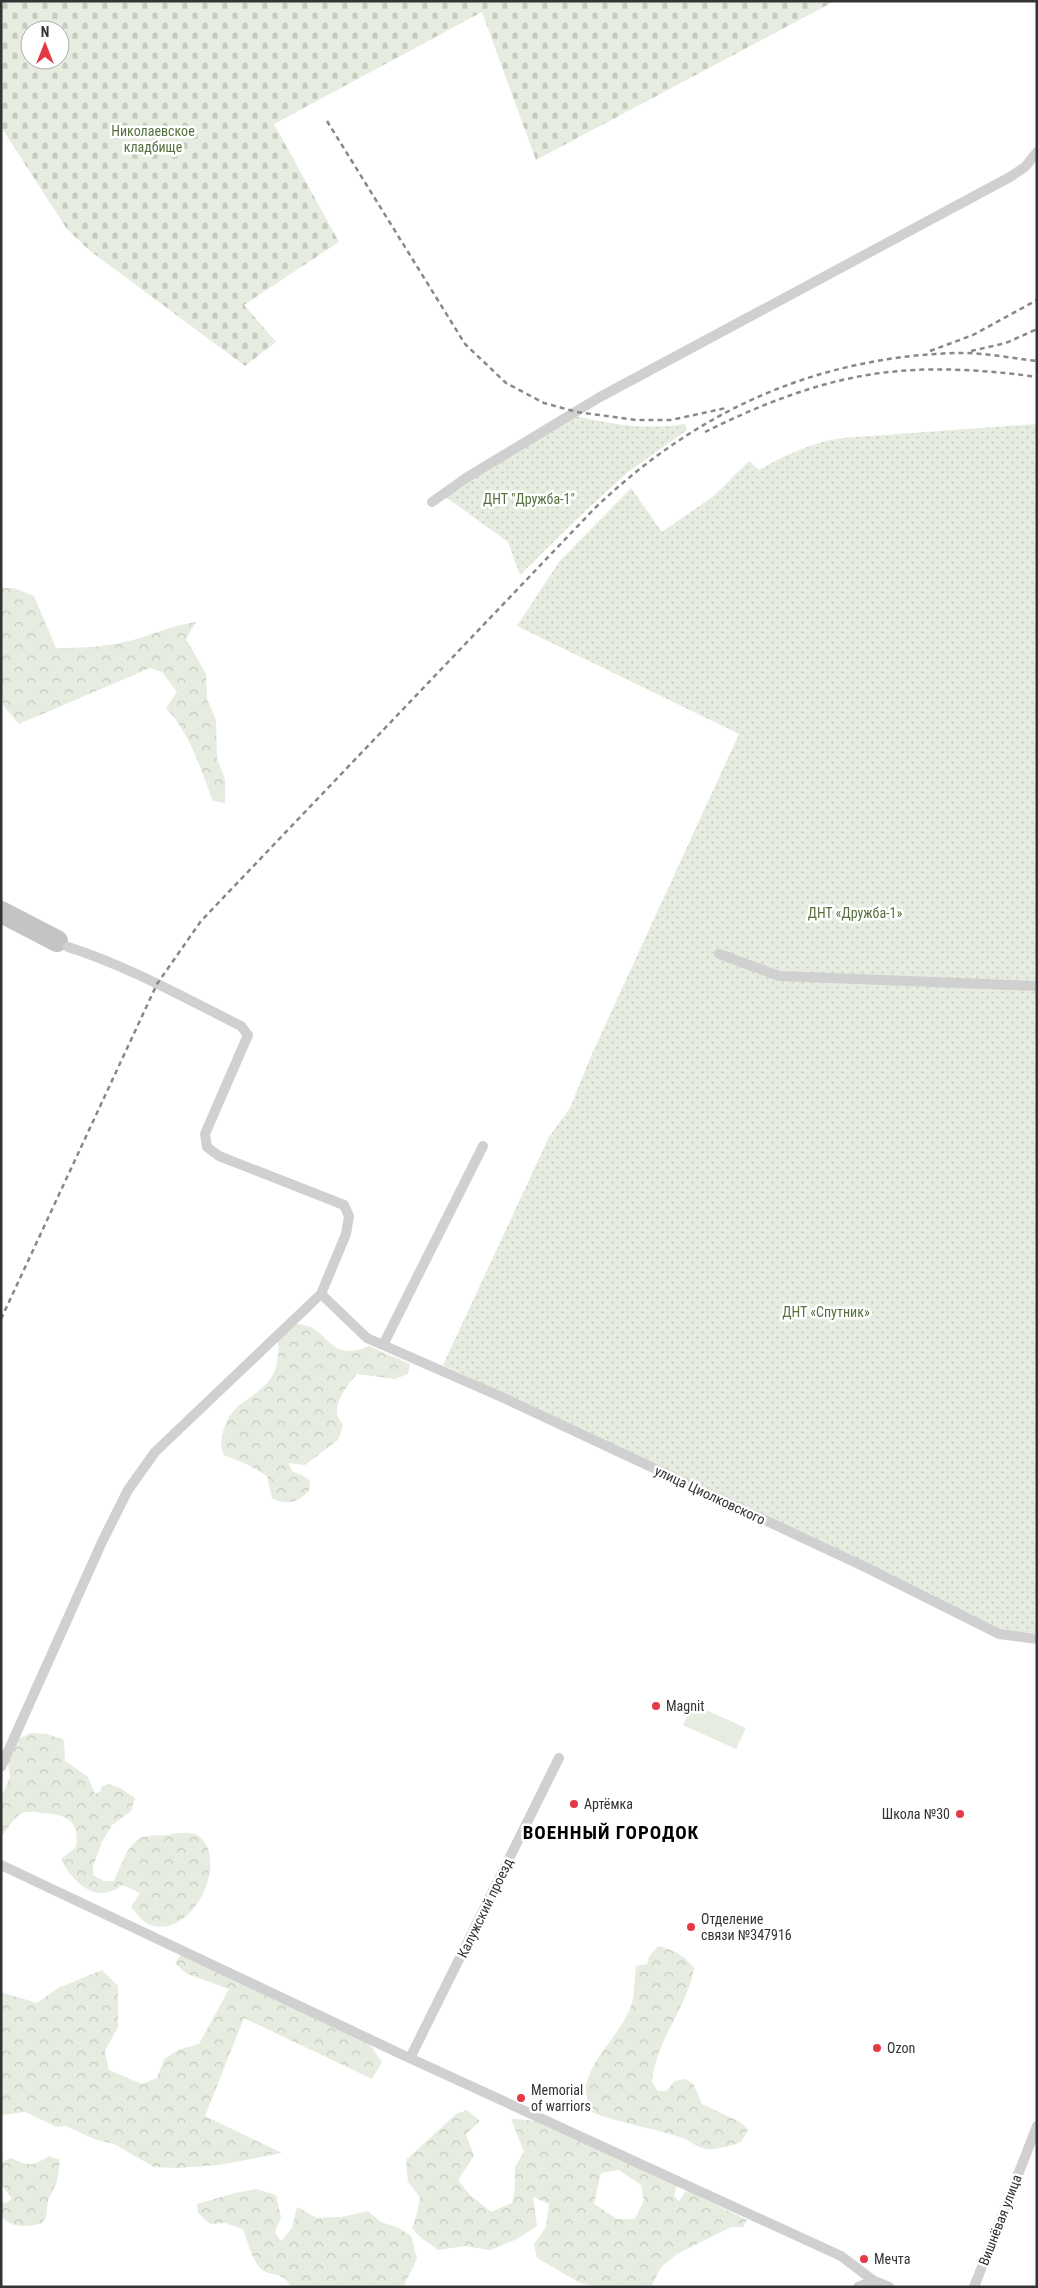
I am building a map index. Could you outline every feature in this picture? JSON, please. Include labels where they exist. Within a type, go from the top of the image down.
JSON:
[{"type":"street","points":[[432,502],[466,478],[600,397],[1010,177],[1025,167],[1037,152]]},
{"type":"street","points":[[1,1767],[102,1542],[128,1490],[155,1452],[321,1294],[346,1234],[350,1216],[344,1205],[219,1156],[207,1147],[205,1134],[248,1034],[241,1026],[154,983],[86,952],[68,947]]},
{"type":"street","points":[[719,954],[779,976],[1037,986]]},
{"type":"street","points":[[383,1345],[483,1146]]},
{"type":"street","name":"улица Циолковского","points":[[321,1294],[367,1338],[506,1399],[864,1566],[999,1634],[1037,1640]]},
{"type":"street","name":"Калужский проезд","points":[[410,2058],[559,1758]]},
{"type":"street","points":[[1,1865],[410,2058],[841,2256],[874,2281],[886,2284],[889,2287]]},
{"type":"street","name":"Вишнёвая улица","points":[[974,2287],[1037,2126]]},
{"type":"street","points":[[858,2287],[861,2284],[874,2281]]},
{"type":"green space","name":"Николаевское кладбище","points":[[1,1],[835,1],[536,160],[482,12],[274,124],[339,242],[244,305],[276,342],[245,366],[89,250],[67,229],[1,127]]},
{"type":"green space","name":"ДНТ \"Дружба-1\"","points":[[576,416],[630,426],[657,427],[685,424],[687,430],[628,472],[520,575],[508,542],[443,495]]},
{"type":"green space","points":[[1037,424],[1037,1633],[1005,1631],[443,1365],[549,1137],[570,1108],[591,1056],[739,734],[517,626],[559,562],[631,488],[662,532],[715,495],[749,461],[759,470],[799,450],[843,438]]},
{"type":"green space","points":[[1,588],[14,588],[34,596],[56,648],[114,644],[179,625],[196,622],[186,639],[206,674],[207,699],[216,720],[217,758],[225,779],[225,803],[213,801],[199,764],[182,729],[166,708],[177,692],[162,672],[150,668],[19,724],[5,708],[1,697]]},
{"type":"green space","points":[[295,1324],[309,1326],[318,1331],[339,1349],[352,1351],[369,1346],[410,1364],[408,1374],[395,1379],[357,1374],[340,1398],[338,1404],[337,1414],[343,1426],[338,1440],[305,1465],[288,1463],[293,1472],[304,1476],[310,1481],[309,1491],[301,1498],[292,1502],[283,1502],[272,1498],[267,1476],[246,1464],[224,1455],[221,1444],[223,1432],[230,1415],[270,1379],[277,1364],[278,1340]]},
{"type":"green space","points":[[693,1704],[746,1728],[736,1749],[683,1725]]},
{"type":"green space","points":[[32,1733],[47,1734],[64,1740],[65,1761],[88,1777],[95,1794],[101,1791],[101,1787],[109,1784],[120,1788],[135,1798],[131,1811],[112,1825],[102,1842],[93,1866],[93,1875],[104,1881],[114,1881],[129,1850],[137,1840],[143,1837],[190,1833],[202,1839],[209,1851],[208,1881],[192,1911],[179,1921],[165,1926],[150,1925],[142,1920],[131,1907],[140,1893],[123,1885],[111,1891],[94,1892],[80,1884],[64,1866],[61,1859],[76,1847],[77,1838],[73,1825],[64,1817],[34,1812],[22,1813],[15,1818],[1,1837],[1,1798],[10,1777],[7,1755],[13,1741]]},
{"type":"green space","points":[[658,1946],[678,1954],[694,1968],[685,1997],[659,2052],[652,2082],[658,2091],[666,2091],[675,2081],[686,2079],[694,2085],[702,2104],[742,2123],[748,2130],[741,2142],[719,2148],[703,2148],[683,2138],[589,2111],[586,2085],[593,2066],[630,2009],[636,1966],[647,1964],[649,1957]]},
{"type":"green space","points":[[183,1952],[259,1988],[370,2045],[382,2062],[372,2079],[244,2018],[205,2116],[282,2153],[219,2165],[177,2168],[154,2167],[114,2144],[94,2139],[66,2126],[57,2127],[25,2112],[1,2115],[1,1992],[37,2003],[58,1988],[102,1970],[118,1986],[118,2027],[105,2051],[109,2070],[142,2084],[157,2078],[164,2059],[178,2050],[199,2044],[229,1989],[187,1974],[175,1963]]},
{"type":"green space","points":[[467,2110],[480,2121],[466,2134],[474,2156],[458,2180],[470,2195],[491,2212],[512,2203],[515,2188],[515,2167],[524,2152],[511,2119],[531,2120],[552,2125],[596,2141],[678,2180],[674,2196],[679,2201],[686,2190],[747,2220],[743,2227],[731,2227],[677,2254],[661,2267],[651,2287],[603,2287],[580,2283],[537,2258],[534,2244],[546,2227],[549,2204],[533,2197],[537,2226],[515,2240],[490,2250],[465,2246],[438,2250],[420,2237],[412,2228],[420,2197],[408,2182],[406,2160],[456,2114]],"holes":[[[619,2170],[641,2185],[644,2200],[635,2219],[617,2219],[594,2204],[601,2173]]]},
{"type":"green space","points":[[49,2156],[60,2160],[57,2182],[48,2200],[46,2217],[42,2223],[20,2226],[5,2220],[1,2216],[1,2202],[6,2203],[12,2199],[1,2184],[2,2162],[11,2158],[22,2163],[34,2164]]},
{"type":"green space","points":[[256,2189],[276,2195],[281,2217],[275,2232],[281,2241],[292,2228],[297,2207],[317,2218],[341,2217],[368,2211],[381,2222],[399,2228],[411,2236],[417,2259],[403,2287],[291,2287],[281,2276],[261,2269],[250,2250],[243,2229],[225,2223],[210,2224],[198,2213],[197,2204]]},
{"type":"taxiway","points":[[1,912],[57,941]]},
{"type":"railway","points":[[327,121],[465,344],[506,383],[544,403],[577,412],[636,420],[671,420],[726,408]]},
{"type":"railway","points":[[930,351],[973,335],[1037,300]]},
{"type":"railway","points":[[971,351],[1006,343],[1037,329]]},
{"type":"railway","points":[[1,1319],[157,984],[201,921],[594,509],[673,444],[715,418],[759,396],[805,379],[852,366],[902,357],[964,353],[1037,361]]},
{"type":"railway","points":[[705,432],[775,401],[849,378],[916,370],[986,371],[1037,377]]},
{"type":"place","name":"Magnit","points":[[656,1706]]},
{"type":"place","name":"Артёмка","points":[[574,1804]]},
{"type":"place","name":"Школа №30","points":[[960,1814]]},
{"type":"place","name":"Отделение связи №347916","points":[[691,1927]]},
{"type":"place","name":"Ozon","points":[[877,2048]]},
{"type":"place","name":"Memorial of warriors","points":[[521,2098]]},
{"type":"place","name":"Мечта","points":[[864,2259]]},
{"type":"district","name":"ВОЕННЫЙ ГОРОДОК","points":[[611,1832]]},
{"type":"park label","name":"ДНТ «Дружба-1»","points":[[855,913]]},
{"type":"park label","name":"ДНТ «Спутник»","points":[[826,1312]]}]
